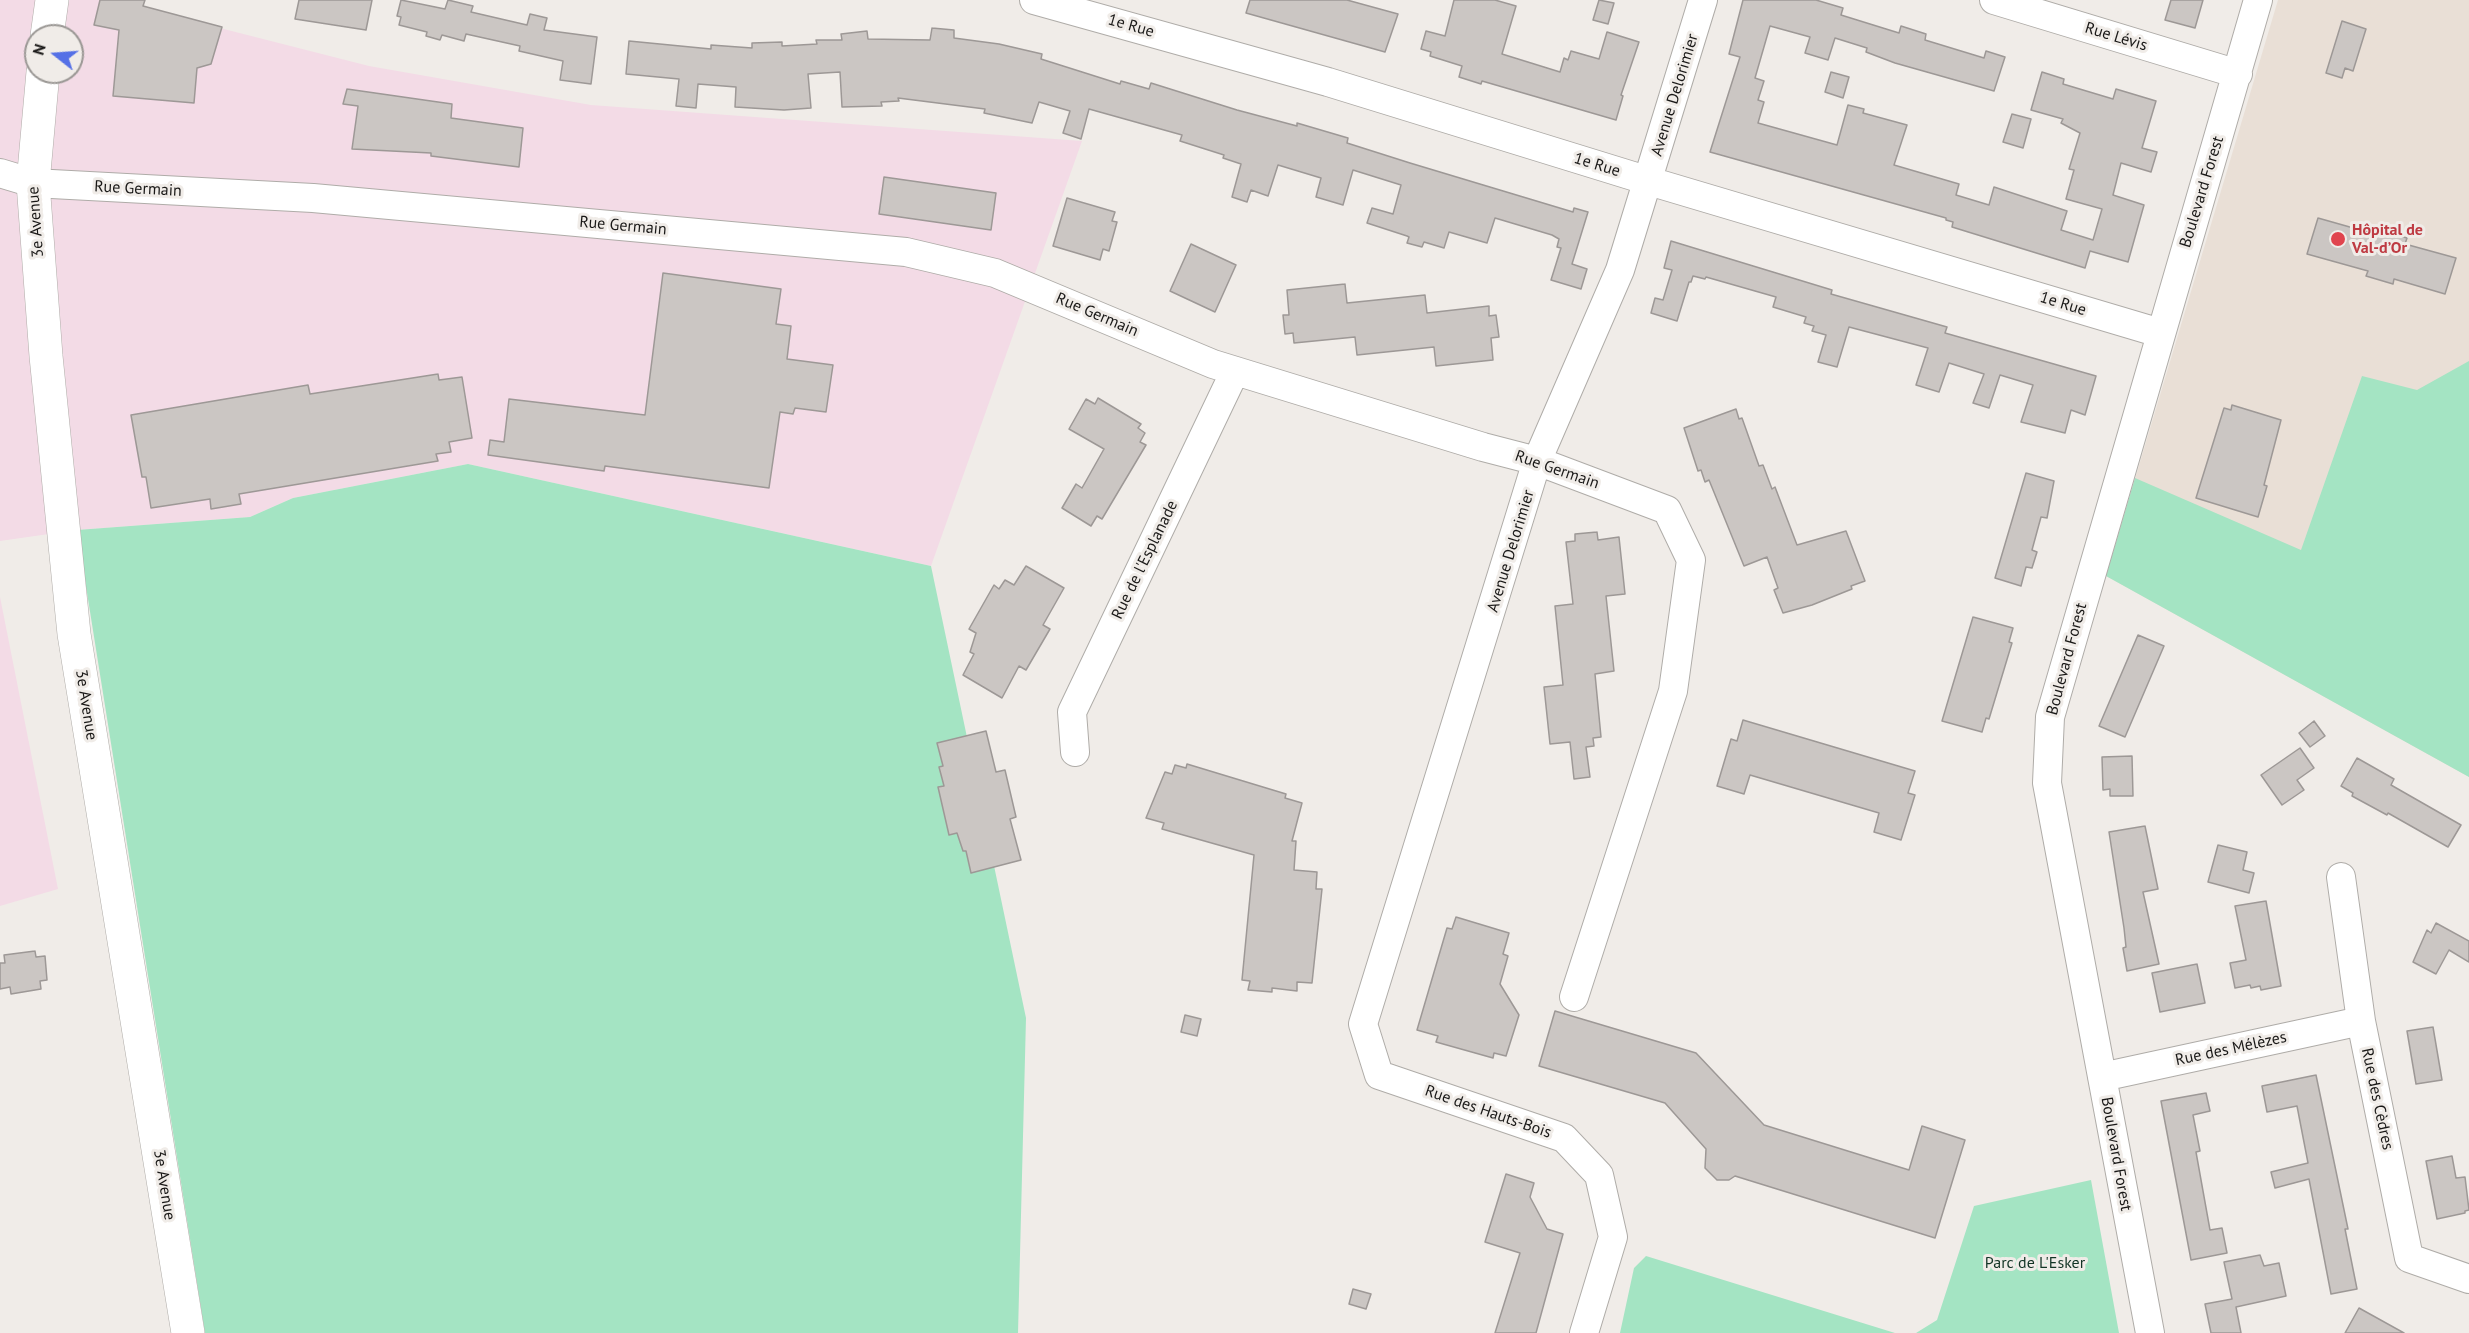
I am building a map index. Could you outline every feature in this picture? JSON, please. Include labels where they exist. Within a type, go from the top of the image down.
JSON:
[{"type":"main road","points":[[49,24],[52,0]]},
{"type":"main road","name":"3e Avenue","points":[[42,84],[33,183],[46,356],[74,634],[188,1333]]},
{"type":"street","name":"Avenue Delorimier","points":[[1379,1075],[1363,1024],[1537,461],[1620,270],[1704,0]]},
{"type":"street","name":"Rue Lévis","points":[[1994,0],[2238,74]]},
{"type":"street","name":"Boulevard Forest","points":[[2150,1333],[2047,783],[2050,717],[2258,0]]},
{"type":"street","name":"1e Rue","points":[[1043,1],[1328,82],[1649,181],[2160,333]]},
{"type":"street","name":"Rue Germain","points":[[0,172],[33,183],[314,198],[906,252],[995,273],[1235,371],[1471,444],[1537,461],[1667,510],[1690,560],[1673,691],[1574,997]]},
{"type":"street","name":"Rue de l'Esplanade","points":[[1075,752],[1072,712],[1235,371]]},
{"type":"street","name":"Rue des Cèdres","points":[[2341,877],[2361,1021],[2409,1258],[2469,1279]]},
{"type":"street","name":"Rue des Mélèzes","points":[[2102,1077],[2361,1021]]},
{"type":"street","name":"Rue des Hauts-Bois","points":[[1379,1075],[1564,1138],[1599,1175],[1613,1238],[1584,1333]]},
{"type":"shaded area","points":[[0,0],[110,0],[369,66],[591,105],[1082,141],[931,566],[468,464],[293,498],[250,517],[77,530],[0,541]]},
{"type":"shaded area","name":"Hôpital de Val-d’Or","points":[[2278,0],[2469,0],[2469,777],[2106,576]]},
{"type":"shaded area","points":[[0,597],[58,889],[0,906]]},
{"type":"green space","points":[[2469,361],[2469,777],[2106,576],[2135,478],[2301,550],[2362,376],[2417,390]]},
{"type":"green space","points":[[468,464],[931,566],[1026,1018],[1018,1333],[205,1333],[77,530],[250,517],[293,498]]},
{"type":"green space","name":"Parc de L'Esker","points":[[2091,1180],[2119,1333],[1916,1333],[1937,1320],[1974,1206]]},
{"type":"green space","points":[[1646,1256],[1895,1333],[1620,1333],[1634,1268]]},
{"type":"building","points":[[100,0],[145,0],[143,6],[222,27],[211,64],[197,68],[194,103],[113,96],[119,30],[94,25]]},
{"type":"building","points":[[299,0],[372,0],[366,30],[295,19]]},
{"type":"building","points":[[401,0],[445,9],[448,0],[473,6],[471,12],[527,25],[530,14],[547,18],[544,30],[597,37],[591,84],[560,80],[563,61],[519,51],[520,46],[466,34],[464,41],[442,35],[440,40],[426,36],[427,32],[399,25],[401,17],[397,16]]},
{"type":"building","points":[[1250,0],[1347,0],[1398,14],[1385,52],[1246,13]]},
{"type":"building","points":[[1454,0],[1495,0],[1516,6],[1502,54],[1560,72],[1564,58],[1568,60],[1571,51],[1599,59],[1607,32],[1639,42],[1621,95],[1623,96],[1616,120],[1482,81],[1481,84],[1459,77],[1462,66],[1430,56],[1431,52],[1421,49],[1426,31],[1445,36]]},
{"type":"building","points":[[1599,0],[1614,3],[1608,24],[1593,20]]},
{"type":"building","points":[[1743,0],[1816,0],[1843,8],[1841,15],[1899,33],[1901,26],[1926,34],[1925,40],[1984,58],[1986,51],[2005,57],[1994,91],[1895,63],[1866,52],[1867,48],[1835,38],[1828,60],[1805,53],[1810,37],[1770,26],[1755,78],[1764,81],[1758,100],[1764,102],[1758,123],[1837,145],[1848,105],[1864,109],[1863,113],[1907,125],[1894,165],[1959,184],[1956,195],[1989,205],[1994,187],[2067,211],[2061,230],[2093,240],[2102,209],[2066,199],[2074,170],[2069,169],[2080,133],[2061,123],[2063,119],[2031,110],[2042,72],[2064,79],[2063,84],[2113,99],[2116,89],[2156,101],[2142,148],[2157,152],[2151,172],[2121,163],[2113,195],[2144,205],[2128,262],[2090,251],[2085,268],[1952,227],[1953,222],[1946,218],[1710,152],[1740,57],[1729,54]]},
{"type":"building","points":[[2171,0],[2203,0],[2195,28],[2165,20]]},
{"type":"building","points":[[2342,21],[2366,29],[2353,71],[2345,68],[2342,78],[2326,73]]},
{"type":"building","points":[[932,28],[954,30],[954,38],[999,44],[1042,54],[1041,59],[1120,84],[1121,81],[1149,89],[1151,83],[1237,110],[1297,126],[1297,123],[1348,138],[1347,143],[1410,163],[1573,212],[1574,208],[1588,212],[1572,264],[1587,269],[1581,289],[1551,280],[1561,248],[1557,247],[1559,239],[1552,235],[1495,218],[1487,243],[1449,232],[1444,248],[1424,242],[1422,247],[1407,243],[1409,237],[1367,223],[1372,208],[1393,214],[1401,185],[1353,170],[1343,205],[1316,197],[1321,178],[1278,165],[1268,196],[1251,190],[1247,202],[1232,197],[1241,164],[1223,158],[1224,155],[1180,141],[1182,135],[1089,109],[1081,139],[1063,133],[1070,111],[1039,102],[1032,123],[984,113],[985,109],[898,98],[899,101],[881,102],[882,106],[842,107],[840,72],[808,74],[811,108],[784,110],[735,107],[736,87],[698,84],[696,108],[676,106],[679,79],[626,74],[629,41],[711,49],[711,45],[752,48],[752,43],[782,42],[782,46],[817,44],[816,40],[842,40],[841,34],[867,31],[868,39],[930,40]]},
{"type":"building","points":[[1831,72],[1849,77],[1843,98],[1825,92]]},
{"type":"building","points":[[347,89],[452,104],[451,118],[523,128],[519,167],[431,156],[431,153],[352,149],[358,106],[343,104]]},
{"type":"building","points":[[2012,114],[2031,119],[2023,148],[2003,142]]},
{"type":"building","points":[[884,177],[996,193],[991,230],[879,214]]},
{"type":"building","points":[[1067,198],[1115,212],[1112,221],[1117,222],[1109,251],[1103,249],[1100,260],[1053,246]]},
{"type":"building","points":[[2318,218],[2378,235],[2379,230],[2407,238],[2405,244],[2456,258],[2445,294],[2394,279],[2393,284],[2366,276],[2368,271],[2307,254]]},
{"type":"building","points":[[1671,241],[1832,290],[1831,294],[1947,327],[1945,333],[2096,376],[2085,415],[2071,410],[2065,433],[2021,422],[2033,385],[2000,375],[1989,408],[1973,403],[1984,374],[1949,363],[1939,392],[1916,385],[1928,348],[1849,327],[1837,367],[1818,362],[1826,335],[1812,331],[1814,326],[1804,323],[1806,317],[1773,307],[1776,297],[1706,277],[1705,279],[1693,276],[1689,282],[1677,321],[1651,313],[1655,298],[1663,300],[1672,270],[1664,268]]},
{"type":"building","points":[[1191,244],[1236,265],[1215,312],[1170,291]]},
{"type":"building","points":[[663,273],[781,289],[776,324],[791,326],[787,359],[833,365],[826,412],[795,408],[793,414],[780,412],[769,488],[605,466],[604,471],[488,455],[490,440],[504,442],[509,399],[645,415]]},
{"type":"building","points":[[1345,284],[1347,303],[1425,295],[1427,313],[1489,306],[1489,316],[1496,315],[1499,337],[1491,338],[1493,360],[1436,366],[1434,347],[1357,355],[1355,337],[1294,343],[1293,333],[1285,334],[1283,315],[1289,315],[1287,290]]},
{"type":"building","points":[[438,374],[439,380],[462,377],[472,438],[449,442],[451,452],[436,454],[438,461],[239,494],[241,504],[211,509],[210,499],[151,508],[146,477],[142,477],[131,415],[308,385],[310,394]]},
{"type":"building","points":[[1098,398],[1141,424],[1138,428],[1145,433],[1140,442],[1146,445],[1102,519],[1097,516],[1091,526],[1062,508],[1076,484],[1082,488],[1104,449],[1069,429],[1086,399],[1095,404]]},
{"type":"building","points":[[2232,405],[2281,420],[2258,517],[2196,498],[2224,408],[2231,410]]},
{"type":"building","points":[[1736,409],[1739,419],[1742,418],[1759,466],[1763,465],[1772,489],[1775,487],[1797,545],[1846,531],[1865,581],[1851,586],[1852,589],[1812,605],[1783,613],[1774,590],[1778,588],[1767,557],[1744,566],[1709,480],[1705,482],[1701,470],[1698,471],[1684,428]]},
{"type":"building","points":[[2026,473],[2054,481],[2047,518],[2041,517],[2032,550],[2037,552],[2032,568],[2026,567],[2021,586],[1995,578]]},
{"type":"building","points":[[1597,532],[1598,540],[1619,537],[1625,594],[1606,596],[1614,671],[1595,674],[1601,737],[1593,738],[1594,746],[1586,747],[1590,777],[1574,779],[1570,742],[1550,744],[1544,687],[1563,685],[1555,606],[1573,604],[1566,542],[1575,541],[1575,534]]},
{"type":"building","points":[[1026,566],[1064,588],[1043,625],[1050,629],[1026,670],[1019,666],[1002,698],[963,675],[974,654],[970,652],[976,633],[969,629],[994,585],[999,589],[1005,580],[1014,585]]},
{"type":"building","points":[[1973,617],[2013,628],[2009,642],[2012,643],[1989,719],[1986,718],[1982,732],[1942,721]]},
{"type":"building","points":[[2138,635],[2164,646],[2125,737],[2099,726]]},
{"type":"building","points":[[1743,720],[1915,771],[1908,793],[1915,795],[1901,840],[1874,832],[1879,813],[1750,775],[1744,794],[1717,786],[1731,739],[1737,741]]},
{"type":"building","points":[[2314,721],[2325,736],[2310,747],[2299,733]]},
{"type":"building","points":[[986,731],[996,772],[1005,770],[1016,817],[1010,819],[1021,860],[971,873],[966,851],[963,851],[957,833],[949,835],[938,787],[944,786],[939,767],[943,766],[937,743]]},
{"type":"building","points":[[2300,748],[2314,768],[2297,780],[2304,790],[2282,805],[2261,775]]},
{"type":"building","points":[[2132,756],[2133,796],[2110,796],[2110,789],[2103,790],[2102,757]]},
{"type":"building","points":[[2357,758],[2394,779],[2391,785],[2461,825],[2448,847],[2388,813],[2387,815],[2352,796],[2353,793],[2341,786]]},
{"type":"building","points":[[1187,764],[1286,794],[1285,798],[1302,803],[1292,841],[1296,841],[1294,870],[1317,872],[1316,889],[1322,889],[1312,983],[1297,982],[1297,991],[1272,988],[1272,992],[1248,990],[1250,981],[1242,980],[1254,855],[1162,829],[1164,823],[1146,818],[1165,772],[1172,774],[1175,765],[1186,768]]},
{"type":"building","points":[[2145,826],[2158,889],[2143,892],[2159,964],[2127,971],[2123,948],[2126,947],[2124,928],[2109,832]]},
{"type":"building","points":[[2218,845],[2247,852],[2243,870],[2254,873],[2249,893],[2208,882]]},
{"type":"building","points":[[2266,901],[2281,986],[2261,990],[2260,986],[2251,988],[2250,985],[2235,988],[2230,963],[2246,960],[2235,906]]},
{"type":"building","points":[[1456,917],[1509,933],[1503,954],[1508,956],[1500,984],[1519,1015],[1506,1056],[1494,1053],[1493,1058],[1436,1042],[1438,1036],[1417,1030],[1447,928],[1452,929]]},
{"type":"building","points":[[2436,923],[2469,941],[2469,962],[2449,950],[2436,974],[2413,962],[2427,930],[2431,933]]},
{"type":"building","points":[[35,951],[36,957],[45,956],[47,980],[40,981],[41,989],[11,994],[10,987],[0,989],[0,963],[5,963],[4,955]]},
{"type":"building","points":[[2197,964],[2205,1003],[2160,1012],[2152,973]]},
{"type":"building","points":[[1555,1011],[1696,1053],[1764,1125],[1909,1170],[1922,1126],[1965,1140],[1935,1238],[1735,1176],[1729,1180],[1717,1180],[1705,1168],[1706,1149],[1665,1103],[1539,1066]]},
{"type":"building","points":[[1185,1015],[1201,1019],[1197,1036],[1181,1032]]},
{"type":"building","points":[[2433,1027],[2442,1080],[2416,1084],[2407,1031]]},
{"type":"building","points":[[2316,1075],[2348,1229],[2345,1229],[2357,1289],[2331,1294],[2309,1179],[2275,1188],[2271,1172],[2308,1163],[2297,1106],[2267,1112],[2262,1086]]},
{"type":"building","points":[[2206,1093],[2210,1111],[2193,1115],[2200,1151],[2196,1152],[2210,1230],[2222,1228],[2227,1253],[2191,1260],[2161,1101]]},
{"type":"building","points":[[2452,1156],[2456,1178],[2465,1177],[2469,1210],[2465,1213],[2437,1219],[2426,1161]]},
{"type":"building","points":[[1506,1174],[1534,1183],[1530,1197],[1547,1229],[1563,1234],[1536,1333],[1495,1333],[1520,1253],[1485,1242]]},
{"type":"building","points":[[2260,1255],[2264,1266],[2279,1263],[2286,1296],[2236,1307],[2241,1333],[2211,1333],[2205,1304],[2232,1299],[2224,1262]]},
{"type":"building","points":[[1353,1289],[1371,1294],[1366,1309],[1349,1304]]},
{"type":"building","points":[[2359,1308],[2404,1333],[2345,1333]]},
{"type":"place","name":"Hôpital de Val-d’Or","points":[[2338,239]]}]
